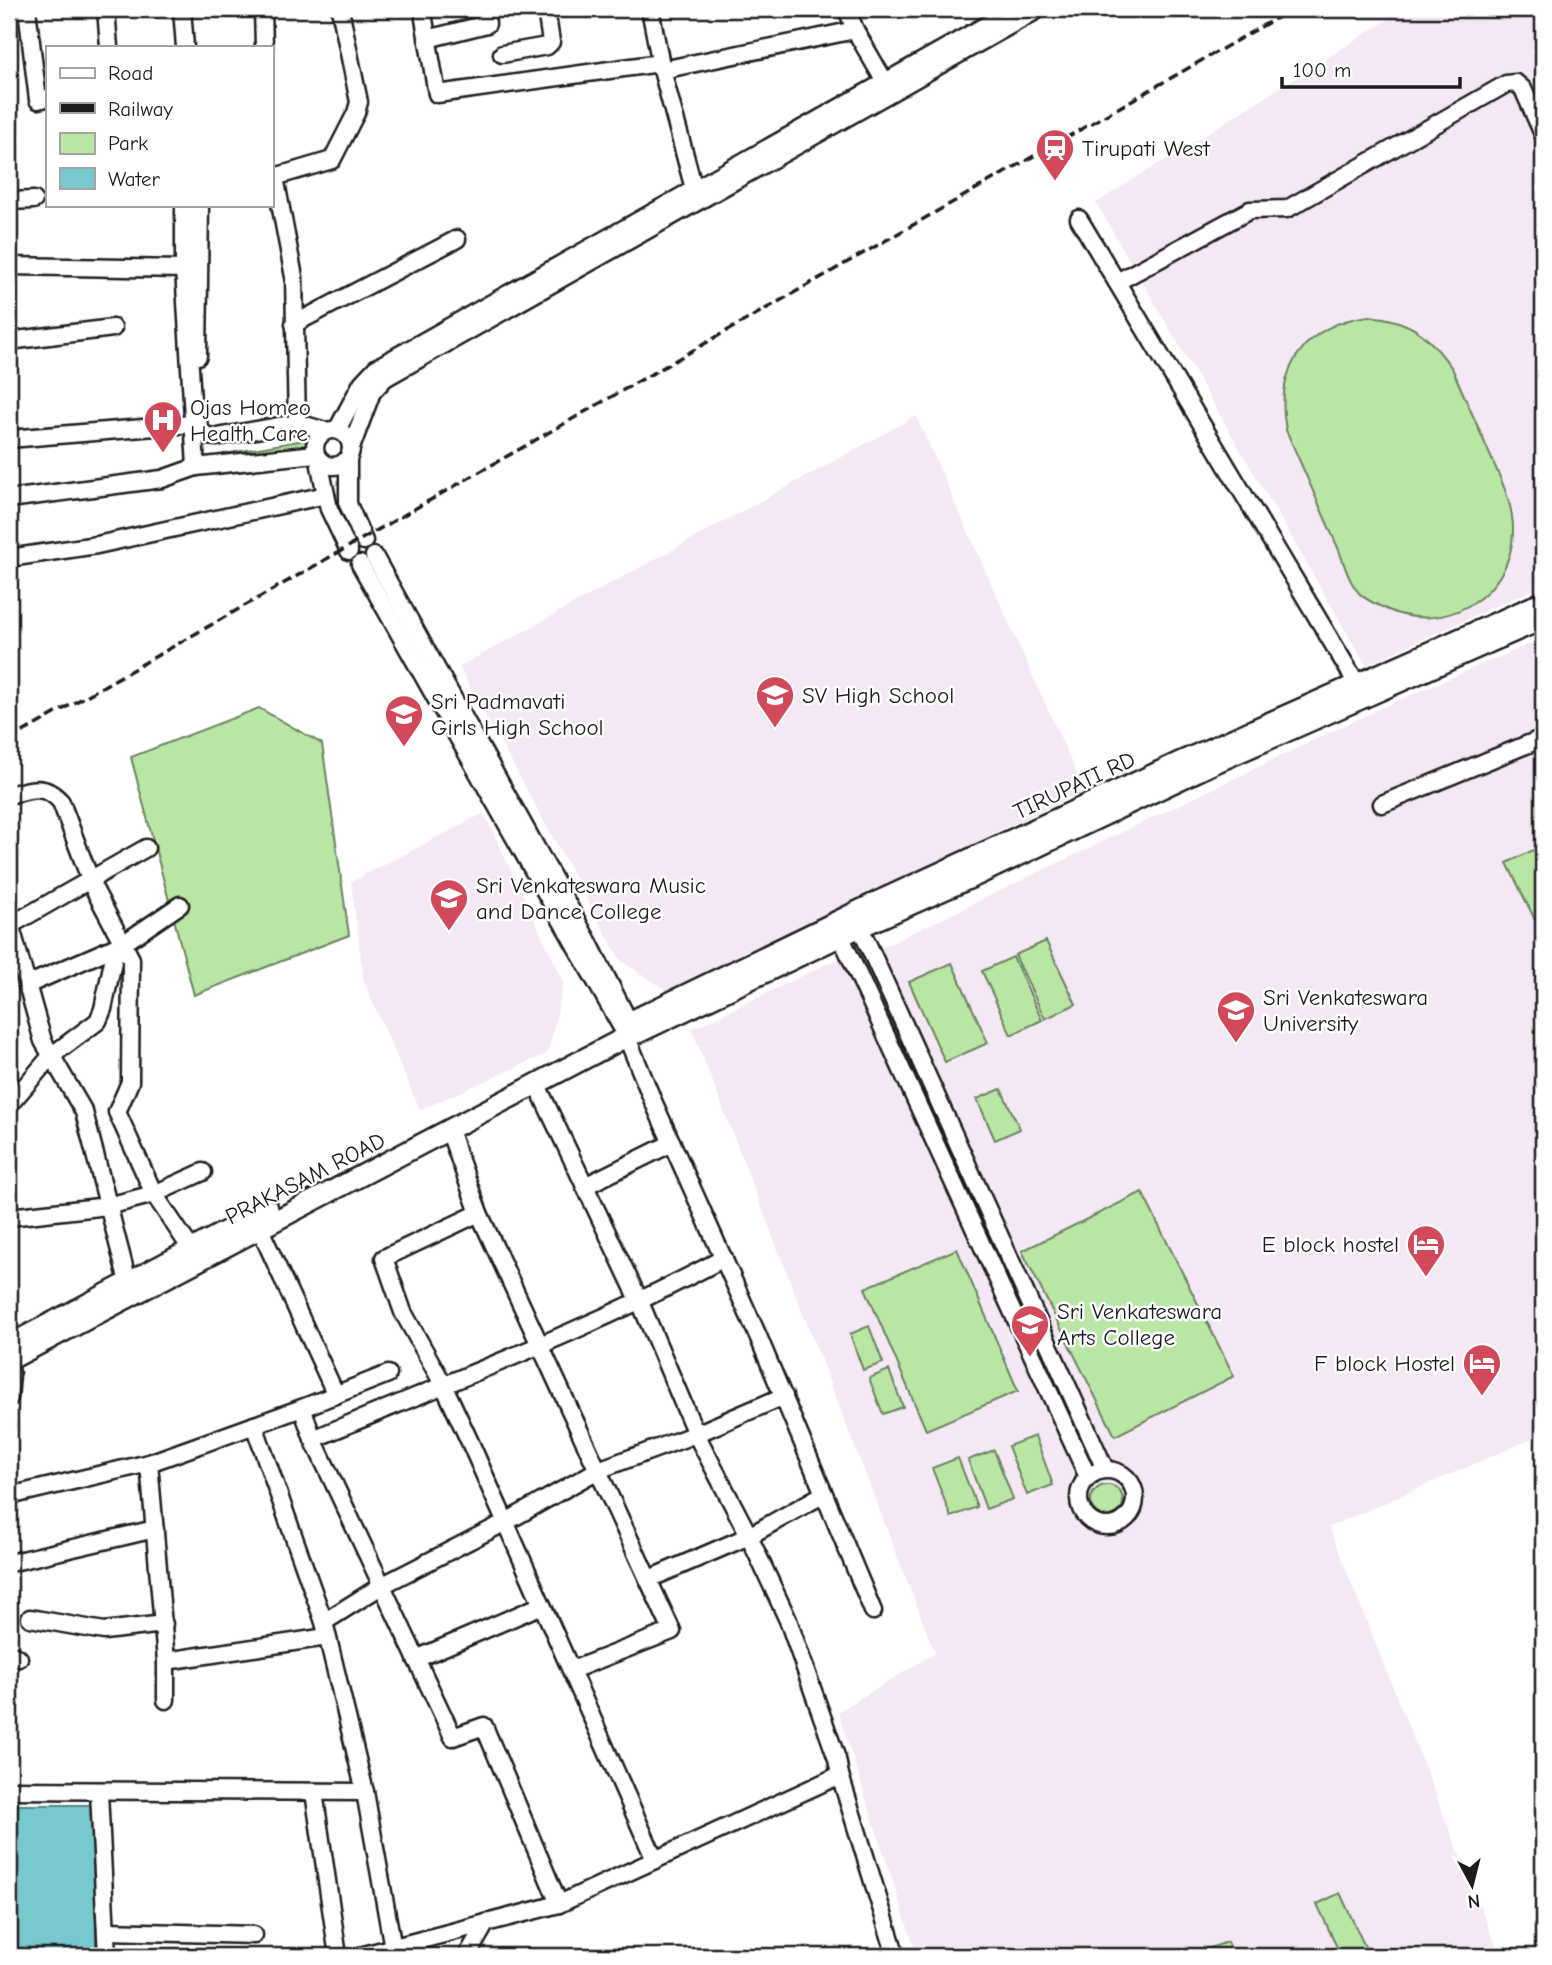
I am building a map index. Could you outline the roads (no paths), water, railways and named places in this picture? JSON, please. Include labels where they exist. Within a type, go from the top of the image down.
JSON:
[{"type":"main road","name":"TIRUPATI RD","points":[[627,1030],[653,1010],[857,920],[1214,755],[1357,684],[1543,602]]},
{"type":"main road","name":"TIRUPATI RD","points":[[1214,755],[1543,619]]},
{"type":"main road","name":"TIRUPATI RD","points":[[627,1030],[837,929]]},
{"type":"main road","name":"PRAKASAM ROAD","points":[[9,1362],[537,1085],[627,1030]]},
{"type":"main road","name":"PRAKASAM ROAD","points":[[9,1345],[191,1249],[627,1030]]},
{"type":"street","points":[[27,9],[38,100],[46,98]]},
{"type":"street","points":[[106,9],[109,46]]},
{"type":"street","points":[[182,9],[185,46]]},
{"type":"street","points":[[263,9],[264,46]]},
{"type":"street","points":[[298,425],[294,277],[273,178],[332,160],[356,113],[359,96],[340,9]]},
{"type":"street","points":[[427,39],[487,24],[485,9]]},
{"type":"street","points":[[502,54],[547,46],[551,42],[546,9]]},
{"type":"street","points":[[650,9],[661,66],[694,189]]},
{"type":"street","points":[[847,9],[855,30],[886,82]]},
{"type":"street","points":[[349,551],[329,509],[317,457],[317,438],[331,431],[362,383],[376,368],[1015,9]]},
{"type":"street","points":[[9,499],[162,479],[195,467],[317,457],[334,466],[349,453],[372,392],[385,378],[1039,9]]},
{"type":"street","points":[[424,19],[437,94],[661,66],[855,30]]},
{"type":"street","points":[[1117,282],[1250,210],[1287,209],[1506,84],[1516,83],[1522,89],[1543,134]]},
{"type":"street","points":[[9,201],[34,200]]},
{"type":"street","points":[[184,206],[184,269],[195,467]]},
{"type":"street","points":[[200,206],[197,419],[200,430],[207,436],[218,437],[298,425],[347,437],[348,503],[364,541]]},
{"type":"street","points":[[1079,219],[1357,684]]},
{"type":"street","points":[[294,324],[457,239]]},
{"type":"street","points":[[9,266],[184,269]]},
{"type":"street","points":[[9,341],[113,328]]},
{"type":"street","points":[[9,439],[192,424]]},
{"type":"street","points":[[9,558],[97,545],[326,495]]},
{"type":"street","points":[[627,1030],[367,560],[588,940],[618,1000],[627,1030],[672,1143],[784,1396],[873,1611]]},
{"type":"street","points":[[1382,804],[1543,738]]},
{"type":"street","points":[[9,795],[27,789],[43,789],[52,792],[61,802],[90,880],[132,965],[130,1082],[117,1112],[154,1194],[191,1249]]},
{"type":"street","points":[[128,1282],[84,1112],[43,1041],[9,924],[146,848]]},
{"type":"street","points":[[27,985],[120,945],[180,905]]},
{"type":"street","points":[[857,920],[1105,1469]]},
{"type":"street","points":[[837,929],[1088,1477]]},
{"type":"street","points":[[9,1105],[51,1056],[98,1021],[120,945]]},
{"type":"street","points":[[618,1000],[653,1010]]},
{"type":"street","points":[[537,1085],[640,1302],[696,1434],[749,1536],[788,1620],[837,1759],[896,1956]]},
{"type":"street","points":[[449,1130],[478,1213],[672,1631],[572,1670]]},
{"type":"street","points":[[585,1186],[672,1143]]},
{"type":"street","points":[[9,1217],[108,1206],[154,1194],[203,1172]]},
{"type":"street","points":[[478,1213],[384,1258],[403,1312],[443,1384],[654,1860]]},
{"type":"street","points":[[260,1228],[336,1395]]},
{"type":"street","points":[[313,1439],[542,1346],[640,1302],[724,1258]]},
{"type":"street","points":[[9,1362],[9,1398]]},
{"type":"street","points":[[9,1496],[149,1462],[302,1408],[388,1374]]},
{"type":"street","points":[[166,1661],[325,1630],[381,1586],[598,1471],[696,1434],[784,1396]]},
{"type":"street","points":[[302,1408],[313,1439],[453,1737],[484,1726],[559,1904]]},
{"type":"street","points":[[254,1425],[325,1630],[365,1792],[393,1948]]},
{"type":"street","points":[[149,1462],[164,1624],[166,1700]]},
{"type":"street","points":[[1105,1469],[1123,1475],[1134,1491],[1131,1512],[1119,1523],[1109,1526],[1098,1524],[1085,1515],[1079,1496],[1088,1477],[1105,1469]]},
{"type":"street","points":[[649,1579],[749,1536],[824,1494]]},
{"type":"street","points":[[9,1563],[155,1529]]},
{"type":"street","points":[[416,1659],[542,1605]]},
{"type":"street","points":[[30,1618],[104,1631],[164,1624]]},
{"type":"street","points":[[365,1956],[559,1904],[840,1775]]},
{"type":"street","points":[[9,1790],[365,1792]]},
{"type":"street","points":[[99,1792],[107,1956]]},
{"type":"street","points":[[314,1792],[338,1956]]},
{"type":"street","points":[[467,1956],[486,1923]]},
{"type":"street","points":[[107,1931],[254,1935]]},
{"type":"water","points":[[9,1805],[95,1805],[96,1956],[9,1956]]},
{"type":"railway","points":[[9,740],[1292,9]]},
{"type":"place","name":"Tirupati West","points":[[1055,182]]},
{"type":"place","name":"Ojas Homeo Health Care","points":[[163,454]]},
{"type":"place","name":"SV High School","points":[[775,729]]},
{"type":"place","name":"Sri Padmavati Girls High School","points":[[404,748]]},
{"type":"place","name":"Sri Venkateswara Music and Dance College","points":[[449,932]]},
{"type":"place","name":"Sri Venkateswara University","points":[[1236,1044]]},
{"type":"place","name":"E block hostel","points":[[1426,1278]]},
{"type":"place","name":"Sri Venkateswara Arts College","points":[[1030,1358]]},
{"type":"place","name":"F block Hostel","points":[[1482,1397]]}]
